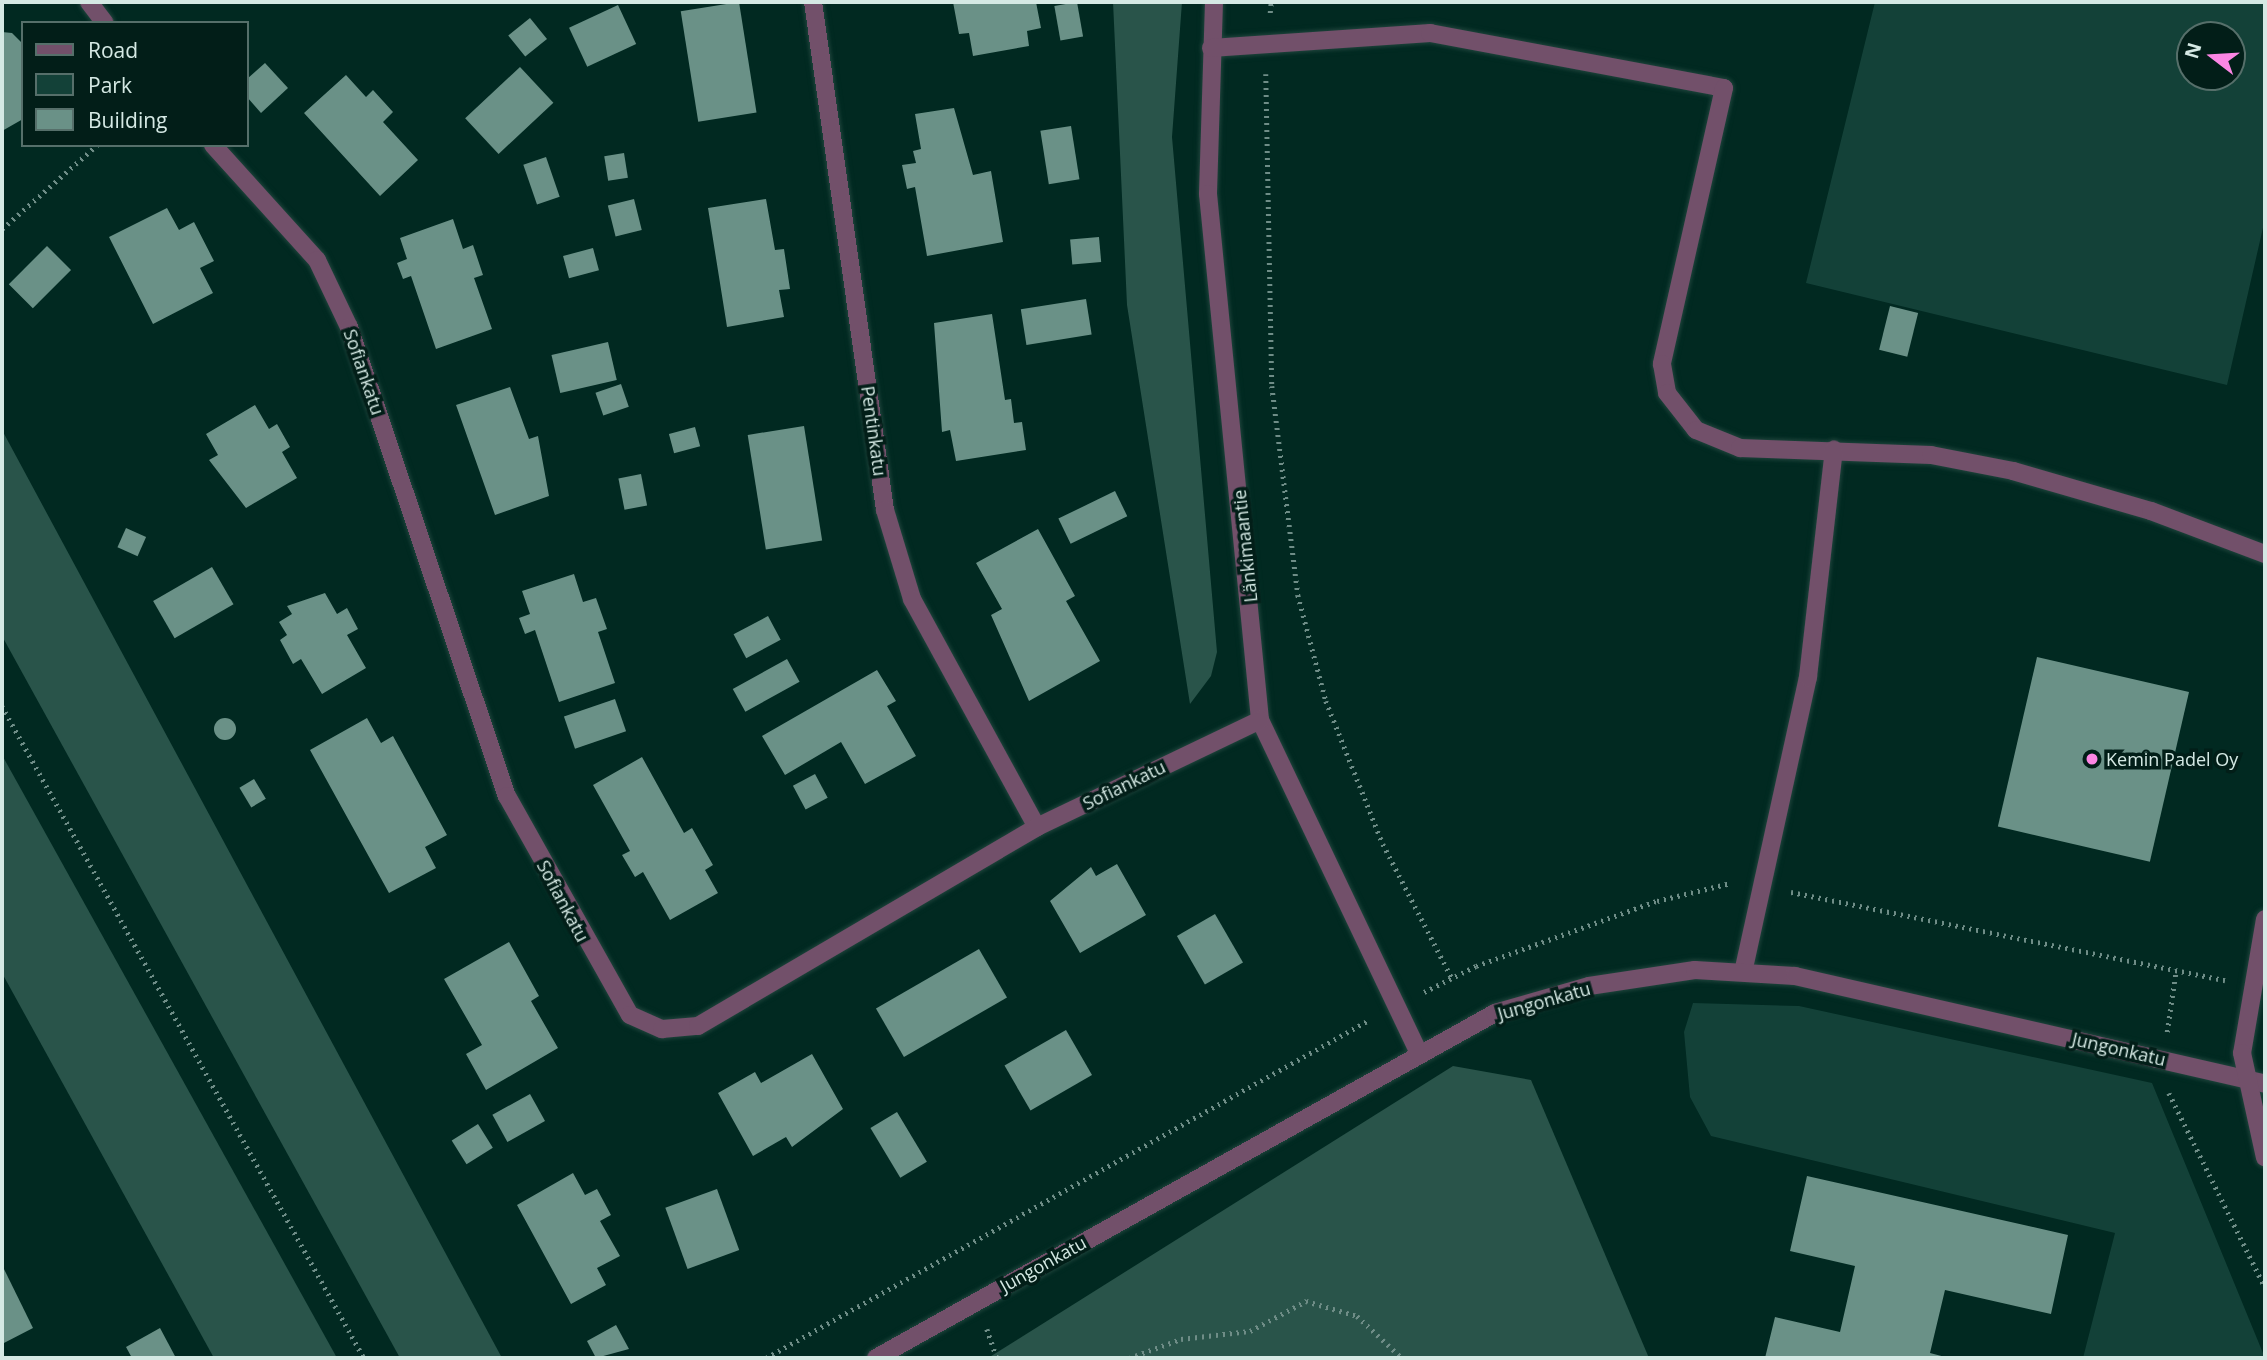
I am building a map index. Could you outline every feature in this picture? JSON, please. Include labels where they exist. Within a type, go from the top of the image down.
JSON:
[{"type":"street","points":[[89,2],[103,21]]},
{"type":"street","name":"Pentinkatu","points":[[813,2],[886,510],[912,599],[1037,827]]},
{"type":"street","name":"Länkimaantie","points":[[1214,2],[1208,194],[1260,720],[1420,1055]]},
{"type":"street","points":[[1211,48],[1430,33],[1724,88],[1662,378],[1677,411],[1712,440],[1740,448],[1931,454],[2013,471],[2151,511],[2265,555]]},
{"type":"street","name":"Sofiankatu","points":[[215,147],[323,271],[352,333],[507,796],[630,1015],[662,1029],[698,1026],[1037,827],[1260,720]]},
{"type":"street","points":[[1744,968],[1808,677],[1834,449]]},
{"type":"street","points":[[2265,919],[2244,1025],[2244,1079],[2265,1158]]},
{"type":"street","name":"Jungonkatu","points":[[877,1358],[1495,1013],[1589,986],[1744,968],[2164,1058],[2265,1084]]},
{"type":"path","points":[[1271,2],[1264,141],[1272,386],[1298,595],[1326,701],[1383,844],[1452,978]]},
{"type":"path","points":[[2,229],[95,147]]},
{"type":"path","points":[[2,706],[364,1358]]},
{"type":"path","points":[[2176,970],[2164,1058],[2169,1092],[2265,1287]]},
{"type":"path","points":[[1129,1358],[1181,1339],[1250,1331],[1306,1301],[1357,1316],[1402,1358]]},
{"type":"green space","points":[[1113,2],[1182,2],[1172,137],[1217,652],[1211,676],[1190,704],[1127,305]]},
{"type":"green space","points":[[1875,2],[2265,2],[2265,219],[2227,385],[1806,283]]},
{"type":"green space","points":[[2,430],[502,1358],[400,1358],[2,636]]},
{"type":"green space","points":[[2,755],[337,1358],[214,1358],[2,973]]},
{"type":"green space","points":[[1693,1003],[1799,1006],[2152,1083],[2265,1358],[2083,1358],[2115,1233],[1711,1136],[1690,1097],[1684,1032]]},
{"type":"green space","points":[[1453,1066],[1531,1080],[1649,1358],[988,1358]]},
{"type":"building","points":[[739,2],[757,113],[698,122],[681,11]]},
{"type":"building","points":[[953,2],[1036,2],[1041,28],[1027,31],[1029,46],[973,56],[969,33],[959,34]]},
{"type":"building","points":[[1077,2],[1083,36],[1060,40],[1054,6]]},
{"type":"building","points":[[618,5],[636,44],[587,67],[569,28]]},
{"type":"building","points":[[530,18],[547,39],[525,57],[508,36]]},
{"type":"building","points":[[2,32],[12,33],[21,42],[21,120],[2,131]]},
{"type":"building","points":[[265,63],[288,88],[261,113],[248,98],[248,78]]},
{"type":"building","points":[[520,67],[553,103],[499,154],[465,118]]},
{"type":"building","points":[[346,75],[366,97],[373,90],[393,112],[383,122],[418,160],[380,196],[304,113]]},
{"type":"building","points":[[954,108],[973,175],[991,171],[1003,242],[927,256],[915,187],[907,189],[902,165],[916,163],[913,151],[921,149],[915,114]]},
{"type":"building","points":[[1071,126],[1079,179],[1049,184],[1040,131]]},
{"type":"building","points":[[624,153],[628,178],[608,181],[604,156]]},
{"type":"building","points":[[546,157],[560,197],[537,205],[523,165]]},
{"type":"building","points":[[634,199],[642,230],[616,237],[608,206]]},
{"type":"building","points":[[766,199],[775,250],[784,249],[790,289],[779,290],[784,317],[727,327],[708,208]]},
{"type":"building","points":[[167,208],[179,230],[194,222],[214,261],[200,268],[213,293],[153,324],[109,237]]},
{"type":"building","points":[[453,219],[463,249],[473,245],[483,275],[474,278],[492,329],[436,349],[411,276],[403,279],[397,263],[407,259],[400,238]]},
{"type":"building","points":[[1099,237],[1101,262],[1072,264],[1070,240]]},
{"type":"building","points":[[47,246],[71,270],[33,308],[9,284]]},
{"type":"building","points":[[593,248],[599,270],[569,278],[563,256]]},
{"type":"building","points":[[1086,299],[1092,335],[1026,345],[1021,309]]},
{"type":"building","points":[[1890,306],[1918,313],[1907,357],[1879,350]]},
{"type":"building","points":[[992,314],[1005,400],[1011,399],[1014,423],[1022,422],[1026,450],[956,461],[950,430],[942,432],[934,323]]},
{"type":"building","points":[[608,342],[617,380],[560,393],[551,355]]},
{"type":"building","points":[[621,384],[629,407],[603,415],[595,393]]},
{"type":"building","points":[[510,387],[529,439],[538,436],[549,496],[495,515],[456,405]]},
{"type":"building","points":[[255,405],[269,429],[277,424],[290,447],[282,452],[297,478],[246,508],[209,460],[218,455],[206,434]]},
{"type":"building","points":[[804,426],[822,541],[766,549],[748,435]]},
{"type":"building","points":[[695,427],[700,446],[674,453],[669,434]]},
{"type":"building","points":[[641,474],[647,505],[625,510],[618,478]]},
{"type":"building","points":[[1115,491],[1127,516],[1071,544],[1058,519]]},
{"type":"building","points":[[126,528],[146,537],[138,556],[117,547]]},
{"type":"building","points":[[1038,529],[1075,596],[1066,601],[1100,661],[1029,701],[991,615],[1002,609],[976,563]]},
{"type":"building","points":[[212,567],[234,604],[175,638],[153,601]]},
{"type":"building","points":[[574,574],[583,602],[596,598],[607,629],[598,632],[615,683],[559,702],[535,630],[525,634],[519,618],[530,614],[522,591]]},
{"type":"building","points":[[325,593],[337,614],[347,608],[358,629],[347,635],[366,668],[322,694],[301,659],[293,664],[280,640],[287,635],[279,622],[292,614],[287,606]]},
{"type":"building","points":[[768,616],[781,640],[746,658],[734,634]]},
{"type":"building","name":"Kemin Padel Oy","points":[[2037,657],[2189,692],[2150,862],[1998,827]]},
{"type":"building","points":[[787,659],[800,682],[745,712],[733,689]]},
{"type":"building","points":[[877,670],[896,701],[887,706],[916,756],[865,784],[841,742],[785,775],[762,736]]},
{"type":"building","points":[[615,699],[626,731],[575,749],[564,717]]},
{"type":"building","points":[[225,718],[233,721],[236,729],[233,737],[225,740],[217,737],[214,729],[217,721]]},
{"type":"building","points":[[367,718],[381,743],[393,736],[447,835],[425,847],[436,868],[389,893],[310,750]]},
{"type":"building","points":[[642,757],[684,833],[692,828],[713,865],[705,870],[718,893],[670,920],[643,872],[635,877],[622,855],[630,851],[593,785]]},
{"type":"building","points":[[815,774],[828,798],[806,810],[793,786]]},
{"type":"building","points":[[254,779],[266,799],[251,807],[239,788]]},
{"type":"building","points":[[1117,864],[1146,915],[1080,953],[1050,901],[1091,867],[1096,876]]},
{"type":"building","points":[[1215,914],[1243,962],[1205,984],[1177,936]]},
{"type":"building","points":[[509,942],[539,996],[531,1001],[558,1048],[486,1090],[466,1054],[482,1045],[444,979]]},
{"type":"building","points":[[979,949],[1007,997],[904,1057],[876,1008]]},
{"type":"building","points":[[1066,1030],[1092,1075],[1031,1111],[1005,1066]]},
{"type":"building","points":[[812,1054],[843,1109],[792,1147],[786,1137],[753,1156],[718,1093],[755,1072],[761,1083]]},
{"type":"building","points":[[530,1094],[545,1121],[507,1142],[492,1115]]},
{"type":"building","points":[[897,1112],[927,1162],[900,1178],[870,1128]]},
{"type":"building","points":[[478,1124],[493,1148],[467,1164],[452,1140]]},
{"type":"building","points":[[573,1173],[585,1195],[597,1189],[611,1215],[600,1221],[620,1256],[597,1268],[606,1285],[571,1304],[517,1205]]},
{"type":"building","points":[[1807,1176],[2068,1235],[2051,1314],[1945,1290],[1930,1353],[1949,1358],[1765,1358],[1775,1317],[1840,1332],[1855,1266],[1790,1251]]},
{"type":"building","points":[[717,1189],[739,1250],[688,1269],[665,1208]]},
{"type":"building","points":[[2,1265],[33,1328],[2,1344]]},
{"type":"building","points":[[616,1325],[629,1349],[596,1358],[587,1341]]},
{"type":"building","points":[[160,1328],[176,1358],[132,1358],[126,1347]]},
{"type":"place","name":"Kemin Padel Oy","points":[[2092,759]]}]
